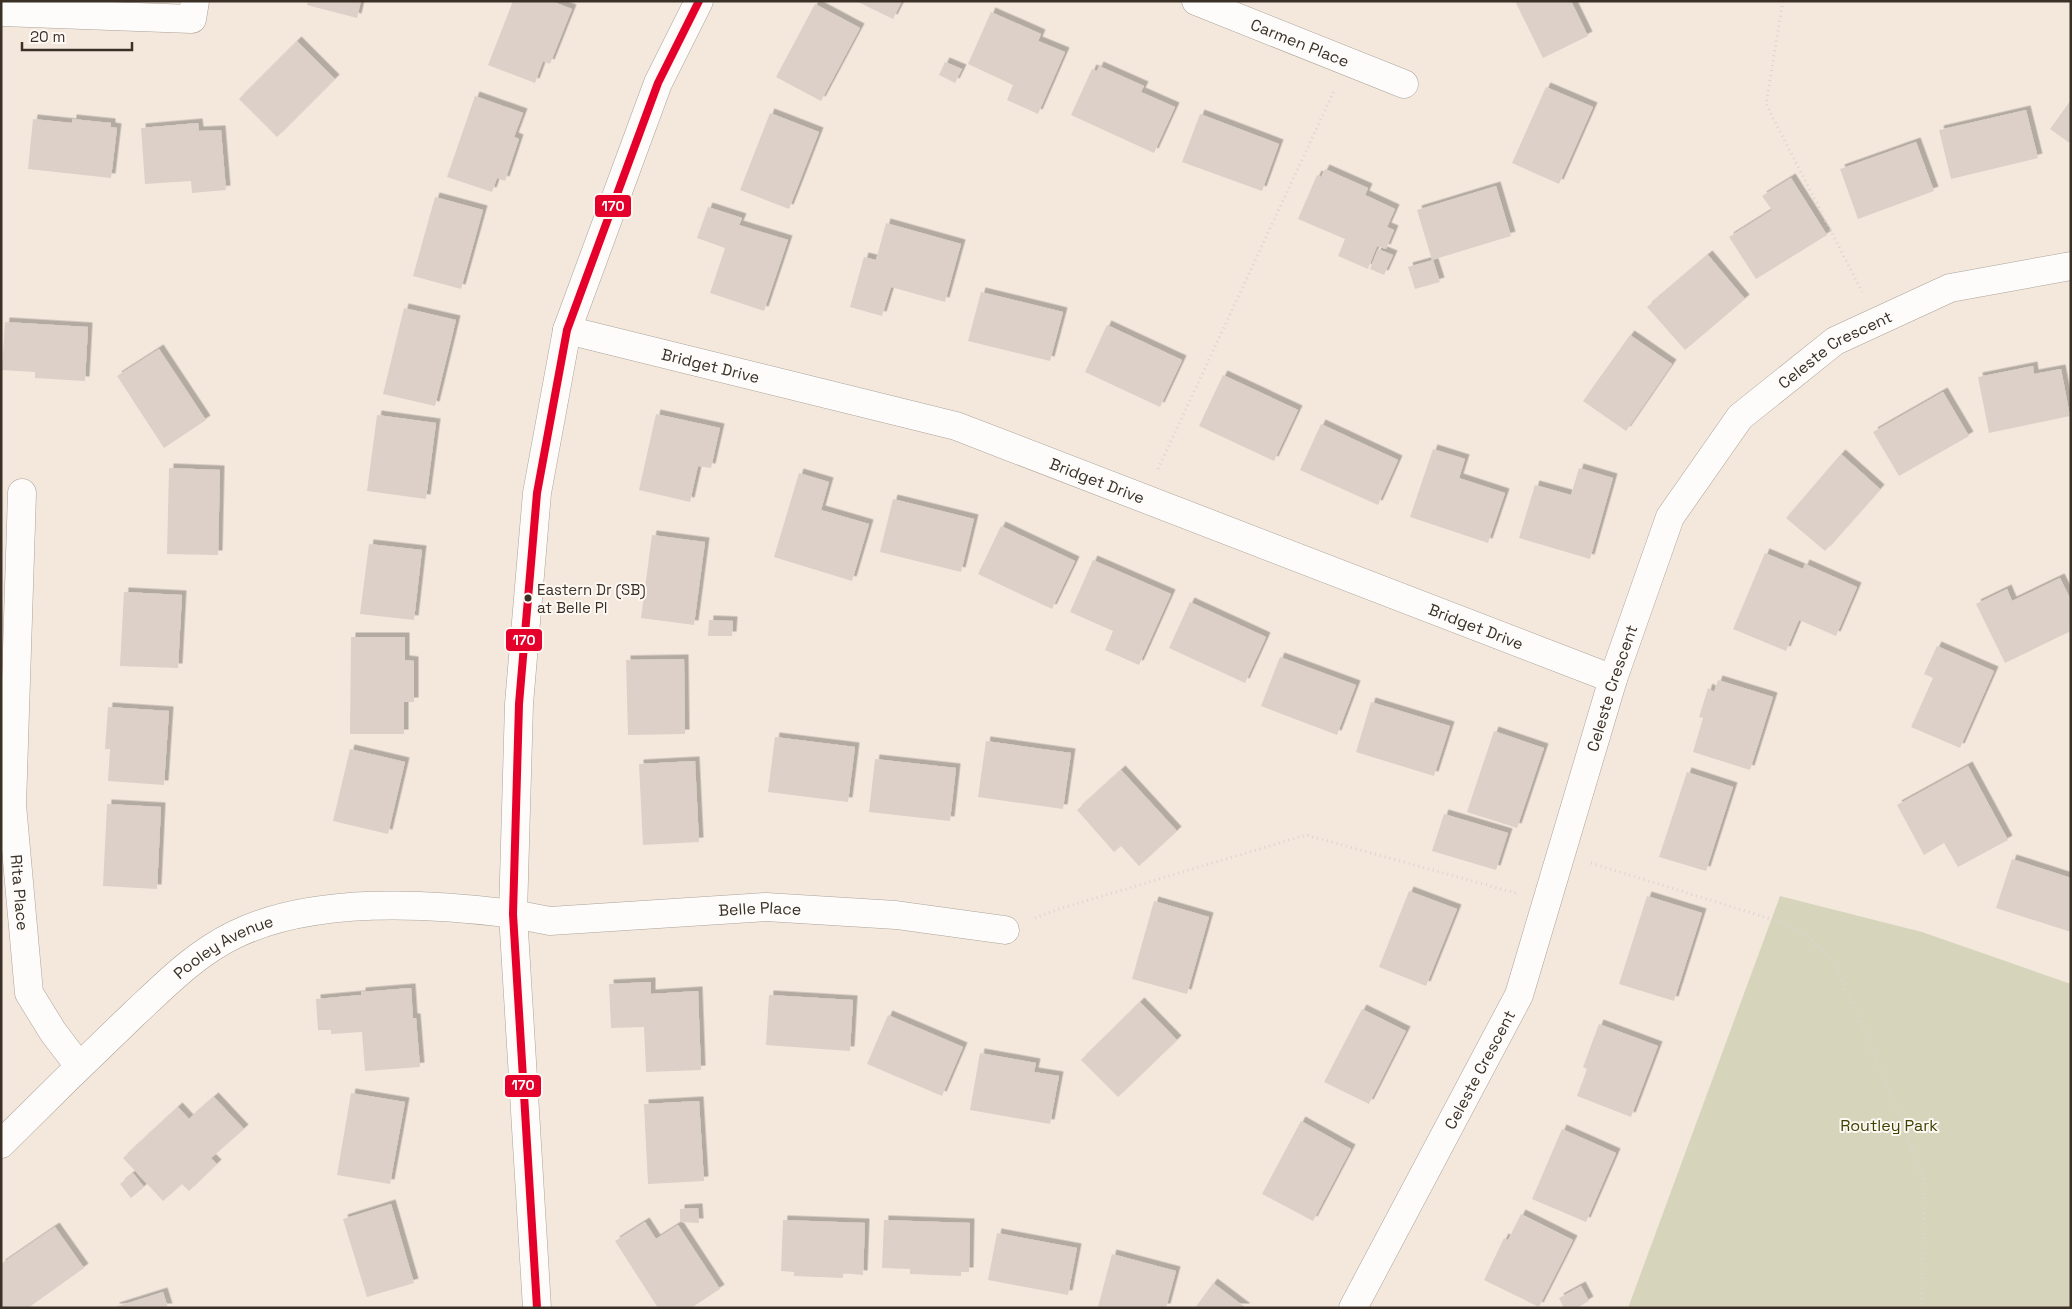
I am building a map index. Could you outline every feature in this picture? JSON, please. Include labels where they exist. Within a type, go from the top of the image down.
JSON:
[{"type":"street","points":[[1,12],[192,19],[195,1]]},
{"type":"street","points":[[537,1308],[513,914],[519,704],[537,493],[567,330],[658,83],[699,1]]},
{"type":"street","name":"Carmen Place","points":[[1196,1],[1404,84]]},
{"type":"street","name":"Celeste Crescent","points":[[1354,1308],[1519,995],[1613,680],[1670,517],[1740,416],[1835,341],[1950,288],[2071,266]]},
{"type":"street","name":"Bridget Drive","points":[[567,330],[956,426],[1613,680]]},
{"type":"street","name":"Rita Place","points":[[22,493],[12,806],[28,984],[29,994],[53,1032],[79,1066]]},
{"type":"street","name":"Pooley Avenue","points":[[1,1144],[79,1066],[191,961],[234,935],[282,916],[352,906],[457,906],[513,914]]},
{"type":"street","name":"Belle Place","points":[[513,914],[550,921],[766,908],[896,915],[1005,930]]},
{"type":"path","points":[[1783,1],[1766,104],[1878,321]]},
{"type":"path","points":[[1144,499],[1348,62]]},
{"type":"path","points":[[1005,930],[1059,909],[1306,835],[1547,901]]},
{"type":"path","points":[[1562,854],[1787,924],[1809,938],[1834,962],[1903,1125],[1924,1184],[1921,1308]]},
{"type":"green space","name":"Routley Park","points":[[1780,896],[1922,932],[2071,984],[2071,1308],[1628,1308]]},
{"type":"building","points":[[308,1],[361,1],[357,18],[307,5]]},
{"type":"building","points":[[513,1],[551,1],[572,9],[550,64],[543,61],[535,83],[488,65]]},
{"type":"building","points":[[856,1],[902,1],[893,19]]},
{"type":"building","points":[[1515,1],[1571,1],[1588,36],[1543,58]]},
{"type":"building","points":[[815,4],[860,28],[821,101],[776,77]]},
{"type":"building","points":[[991,12],[1041,34],[1038,41],[1065,52],[1038,114],[1007,100],[1013,85],[968,64]]},
{"type":"building","points":[[297,41],[335,79],[277,137],[239,99]]},
{"type":"building","points":[[945,62],[962,69],[955,83],[939,75]]},
{"type":"building","points":[[1099,66],[1144,86],[1141,92],[1175,107],[1154,153],[1071,115],[1092,69],[1097,71]]},
{"type":"building","points":[[1546,87],[1593,107],[1559,184],[1512,163]]},
{"type":"building","points":[[475,96],[523,113],[514,137],[519,139],[505,181],[497,178],[492,192],[447,177]]},
{"type":"building","points":[[2071,100],[2071,144],[2050,129]]},
{"type":"building","points":[[2026,110],[2038,158],[1951,179],[1939,130]]},
{"type":"building","points":[[770,113],[819,132],[789,209],[740,190]]},
{"type":"building","points":[[1200,114],[1279,144],[1262,191],[1182,162]]},
{"type":"building","points":[[33,119],[72,123],[72,119],[111,123],[111,127],[117,128],[111,178],[28,169]]},
{"type":"building","points":[[198,123],[199,131],[221,130],[226,190],[192,193],[191,181],[145,184],[141,128]]},
{"type":"building","points":[[1916,142],[1934,191],[1858,219],[1840,169]]},
{"type":"building","points":[[1325,169],[1368,188],[1365,195],[1395,209],[1387,227],[1394,230],[1386,249],[1377,246],[1368,269],[1338,256],[1345,239],[1298,219],[1317,175],[1321,177]]},
{"type":"building","points":[[1791,178],[1827,235],[1756,279],[1729,237],[1772,210],[1762,196]]},
{"type":"building","points":[[1496,186],[1511,236],[1432,260],[1417,210]]},
{"type":"building","points":[[435,197],[483,210],[461,289],[413,276]]},
{"type":"building","points":[[708,207],[742,218],[739,225],[788,240],[764,311],[710,293],[725,248],[697,238]]},
{"type":"building","points":[[886,223],[961,244],[945,302],[891,287],[882,316],[850,307],[864,257],[876,260]]},
{"type":"building","points":[[1378,249],[1393,255],[1384,275],[1370,269]]},
{"type":"building","points":[[1708,255],[1745,299],[1685,350],[1647,307]]},
{"type":"building","points":[[1433,260],[1440,282],[1415,289],[1408,267]]},
{"type":"building","points":[[981,292],[1063,312],[1050,361],[968,341]]},
{"type":"building","points":[[404,308],[456,320],[435,406],[383,394]]},
{"type":"building","points":[[5,322],[88,327],[85,381],[35,378],[35,372],[2,370]]},
{"type":"building","points":[[1107,325],[1182,360],[1160,407],[1085,372]]},
{"type":"building","points":[[1630,335],[1672,364],[1626,431],[1583,401]]},
{"type":"building","points":[[159,349],[206,420],[164,448],[117,376]]},
{"type":"building","points":[[2033,366],[2034,374],[2061,369],[2070,416],[1989,433],[1978,377]]},
{"type":"building","points":[[1223,375],[1298,410],[1274,461],[1199,426]]},
{"type":"building","points":[[1943,392],[1969,436],[1899,476],[1873,432]]},
{"type":"building","points":[[656,414],[720,428],[711,468],[698,466],[690,502],[639,490]]},
{"type":"building","points":[[377,415],[436,423],[426,499],[367,491]]},
{"type":"building","points":[[1321,424],[1398,460],[1378,505],[1300,470]]},
{"type":"building","points":[[1433,449],[1465,459],[1459,478],[1505,493],[1488,543],[1410,517]]},
{"type":"building","points":[[1841,454],[1880,489],[1825,551],[1786,518]]},
{"type":"building","points":[[169,468],[220,470],[218,555],[167,554]]},
{"type":"building","points":[[1579,468],[1613,478],[1590,559],[1519,538],[1535,485],[1571,495]]},
{"type":"building","points":[[799,473],[829,482],[821,510],[869,524],[852,581],[774,557]]},
{"type":"building","points":[[893,499],[974,519],[961,572],[880,552]]},
{"type":"building","points":[[1001,526],[1075,561],[1052,609],[978,574]]},
{"type":"building","points":[[652,535],[705,542],[694,625],[641,618]]},
{"type":"building","points":[[369,544],[422,550],[414,620],[360,614]]},
{"type":"building","points":[[1765,553],[1803,569],[1805,564],[1857,587],[1836,636],[1799,620],[1786,651],[1733,629]]},
{"type":"building","points":[[1093,560],[1171,594],[1139,665],[1105,650],[1113,631],[1070,612]]},
{"type":"building","points":[[2060,578],[2071,600],[2071,631],[2005,663],[1976,604],[2007,589],[2012,601]]},
{"type":"building","points":[[124,592],[182,595],[178,668],[120,666]]},
{"type":"building","points":[[1190,602],[1266,637],[1245,683],[1169,648]]},
{"type":"building","points":[[709,620],[733,621],[732,636],[708,636]]},
{"type":"building","points":[[351,637],[405,637],[405,660],[414,661],[414,702],[404,702],[404,734],[350,734]]},
{"type":"building","points":[[1937,646],[1994,671],[1960,748],[1911,727],[1933,678],[1924,674]]},
{"type":"building","points":[[1280,657],[1356,685],[1337,735],[1261,706]]},
{"type":"building","points":[[684,659],[685,734],[628,735],[626,660]]},
{"type":"building","points":[[1718,680],[1773,697],[1750,770],[1693,752],[1703,718],[1699,717],[1708,688],[1714,692]]},
{"type":"building","points":[[1371,702],[1450,726],[1434,776],[1356,752]]},
{"type":"building","points":[[108,707],[169,711],[164,785],[108,781],[110,749],[105,749]]},
{"type":"building","points":[[1494,731],[1544,748],[1517,828],[1467,812]]},
{"type":"building","points":[[775,737],[855,747],[848,802],[768,792]]},
{"type":"building","points":[[986,741],[1071,753],[1063,809],[978,797]]},
{"type":"building","points":[[350,749],[405,762],[388,834],[333,821]]},
{"type":"building","points":[[875,759],[956,768],[950,821],[869,812]]},
{"type":"building","points":[[695,761],[699,842],[643,845],[639,764]]},
{"type":"building","points":[[1968,766],[2008,840],[1958,867],[1944,843],[1924,855],[1897,805]]},
{"type":"building","points":[[1121,770],[1177,831],[1139,866],[1121,846],[1114,852],[1077,810]]},
{"type":"building","points":[[1687,772],[1733,787],[1706,871],[1659,857]]},
{"type":"building","points":[[107,804],[161,807],[157,889],[103,886]]},
{"type":"building","points":[[1444,814],[1508,833],[1496,870],[1432,851]]},
{"type":"building","points":[[2012,859],[2071,878],[2071,932],[1996,908]]},
{"type":"building","points":[[1409,891],[1457,909],[1426,986],[1379,967]]},
{"type":"building","points":[[1647,896],[1702,913],[1674,1001],[1619,984]]},
{"type":"building","points":[[1154,901],[1209,917],[1187,994],[1132,979]]},
{"type":"building","points":[[651,982],[651,994],[698,991],[701,1070],[646,1072],[644,1027],[611,1028],[609,984]]},
{"type":"building","points":[[411,988],[413,1018],[416,1018],[420,1067],[365,1071],[362,1032],[331,1034],[331,1030],[318,1030],[316,999],[361,995],[361,992]]},
{"type":"building","points":[[769,995],[853,1000],[850,1051],[766,1045]]},
{"type":"building","points":[[1140,1002],[1177,1040],[1118,1097],[1081,1060]]},
{"type":"building","points":[[1362,1009],[1406,1031],[1369,1104],[1324,1082]]},
{"type":"building","points":[[888,1015],[963,1047],[942,1096],[867,1064]]},
{"type":"building","points":[[1599,1024],[1658,1046],[1631,1117],[1577,1096],[1587,1069],[1583,1067]]},
{"type":"building","points":[[980,1053],[1036,1063],[1034,1072],[1059,1076],[1050,1124],[970,1110]]},
{"type":"building","points":[[351,1093],[405,1102],[390,1184],[337,1175]]},
{"type":"building","points":[[214,1097],[244,1129],[211,1158],[217,1164],[189,1191],[182,1184],[163,1201],[123,1158],[178,1107],[189,1119]]},
{"type":"building","points":[[699,1101],[704,1181],[648,1184],[644,1104]]},
{"type":"building","points":[[1301,1121],[1351,1149],[1313,1221],[1262,1194]]},
{"type":"building","points":[[1562,1129],[1616,1153],[1586,1222],[1532,1199]]},
{"type":"building","points":[[133,1173],[144,1187],[131,1198],[120,1184]]},
{"type":"building","points":[[391,1204],[414,1283],[367,1297],[343,1219]]},
{"type":"building","points":[[698,1208],[699,1223],[680,1222],[680,1209]]},
{"type":"building","points":[[1521,1214],[1573,1240],[1539,1307],[1484,1280],[1504,1238],[1508,1240]]},
{"type":"building","points":[[783,1220],[865,1223],[863,1275],[843,1273],[843,1278],[794,1276],[794,1272],[781,1271]]},
{"type":"building","points":[[884,1220],[970,1223],[969,1272],[961,1272],[961,1276],[910,1274],[910,1269],[882,1268]]},
{"type":"building","points":[[645,1222],[656,1239],[678,1225],[720,1289],[691,1308],[658,1308],[615,1241]]},
{"type":"building","points":[[55,1227],[84,1268],[28,1308],[1,1308],[1,1264]]},
{"type":"building","points":[[997,1233],[1077,1248],[1068,1295],[988,1280]]},
{"type":"building","points":[[1112,1254],[1176,1271],[1166,1308],[1098,1307]]},
{"type":"building","points":[[1213,1283],[1246,1308],[1195,1308]]},
{"type":"building","points":[[1581,1286],[1589,1301],[1577,1308],[1564,1308],[1559,1298]]},
{"type":"building","points":[[163,1292],[168,1308],[115,1308],[115,1307]]},
{"type":"transit line","name":"170","points":[[537,1308],[513,914],[519,704],[537,493],[567,330],[658,83],[699,1]]},
{"type":"place","name":"Eastern Dr (SB) at Belle Pl","points":[[528,598]]}]
